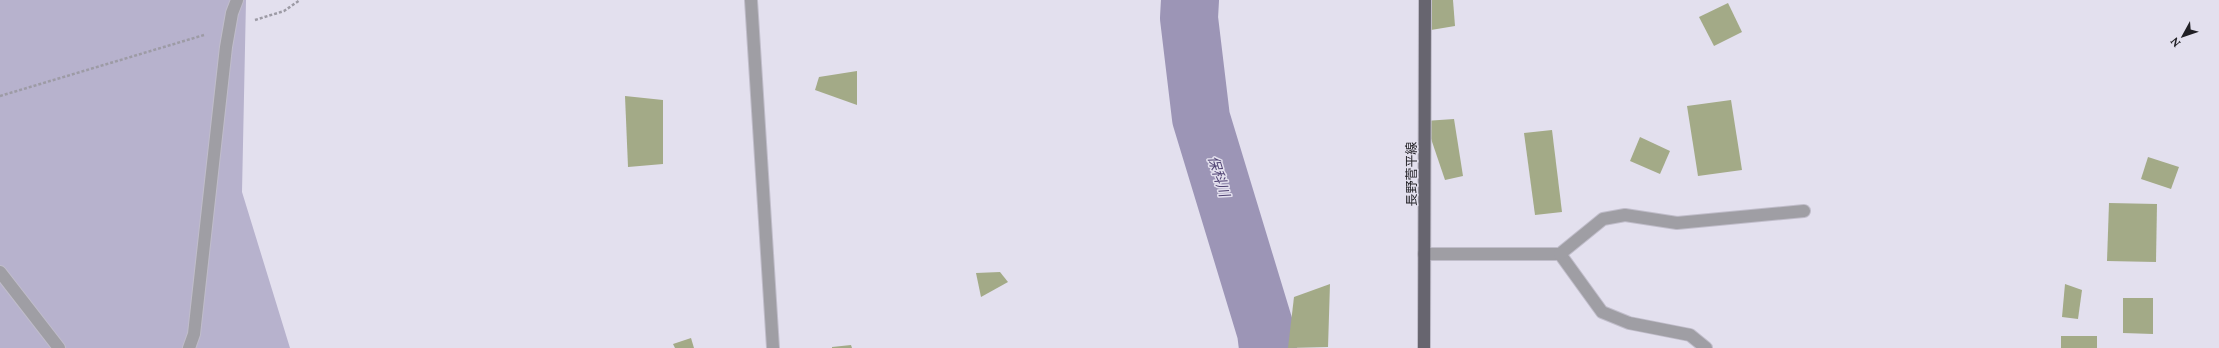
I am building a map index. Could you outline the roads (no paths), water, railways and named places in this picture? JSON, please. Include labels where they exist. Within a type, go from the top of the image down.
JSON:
[{"type":"main road","name":"長野菅平線","points":[[1424,348],[1425,0]]},
{"type":"street","points":[[189,348],[194,334],[226,47],[232,13],[237,0]]},
{"type":"street","points":[[751,0],[773,348]]},
{"type":"street","points":[[1424,254],[1560,254],[1603,219],[1625,215],[1678,223],[1804,211]]},
{"type":"street","points":[[1560,254],[1602,312],[1629,323],[1690,335],[1706,348]]},
{"type":"street","points":[[0,272],[59,348]]},
{"type":"waterway","name":"保科川","points":[[1190,0],[1189,18],[1201,118],[1266,332],[1268,348]]}]
